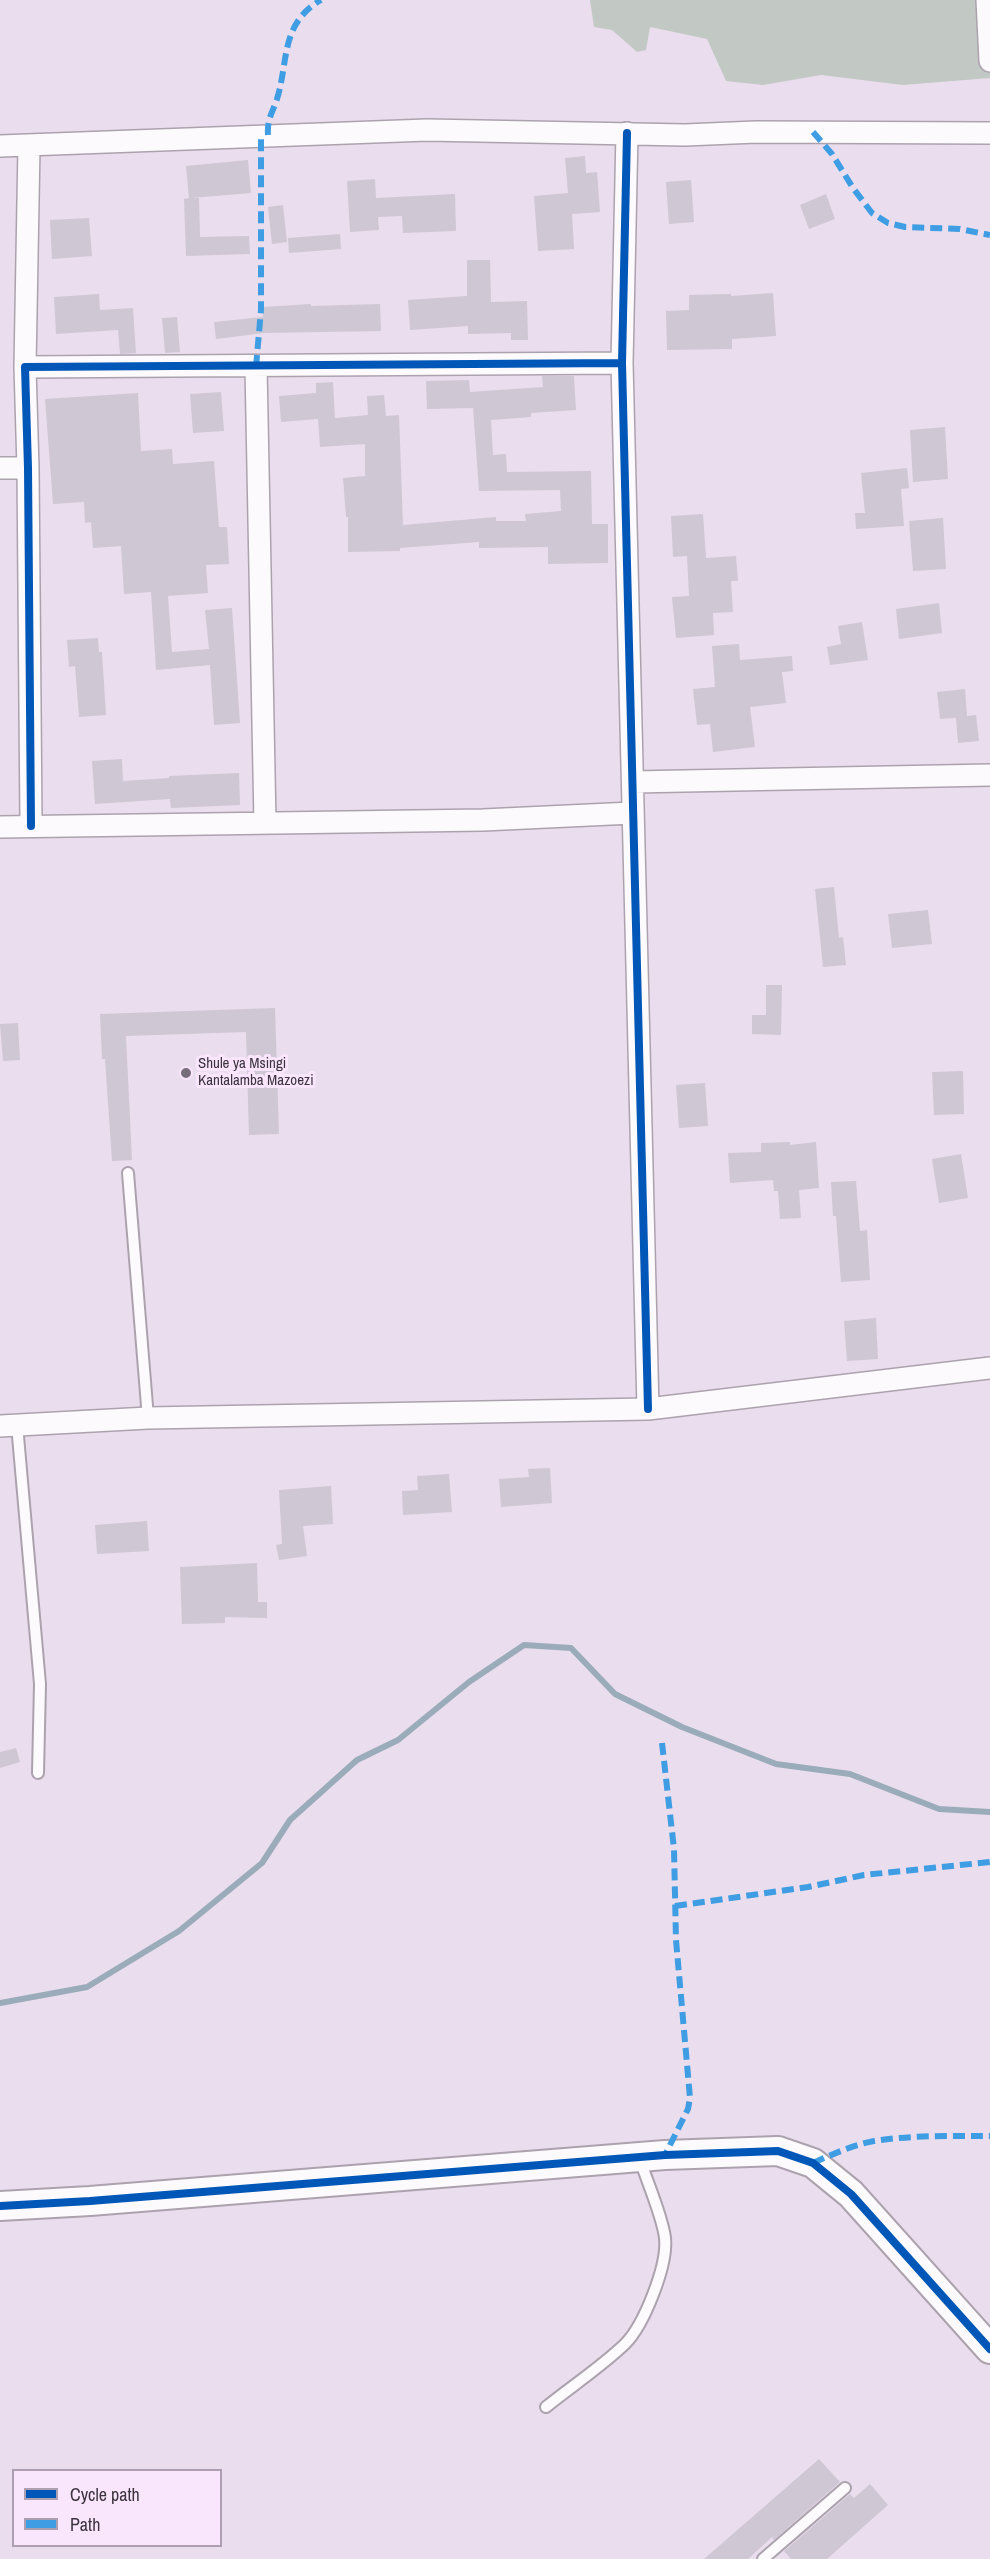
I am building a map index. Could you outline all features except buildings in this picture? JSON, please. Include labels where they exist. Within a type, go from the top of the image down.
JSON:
[{"type":"street","points":[[987,0],[990,61]]},
{"type":"street","points":[[0,146],[427,130],[685,135],[756,132],[990,133]]},
{"type":"street","points":[[627,133],[622,363],[648,1409]]},
{"type":"street","points":[[29,146],[25,367],[31,826]]},
{"type":"street","points":[[25,367],[622,363]]},
{"type":"street","points":[[256,366],[265,823]]},
{"type":"street","points":[[0,468],[28,468]]},
{"type":"street","points":[[633,782],[990,775]]},
{"type":"street","points":[[0,827],[483,820],[632,813]]},
{"type":"street","points":[[8,1426],[148,1418],[648,1409],[990,1368]]},
{"type":"street","points":[[0,2206],[90,2201],[639,2157],[778,2151],[813,2163],[851,2194],[990,2349]]},
{"type":"lane","points":[[128,1173],[148,1418]]},
{"type":"lane","points":[[8,1426],[40,1684],[38,1773]]},
{"type":"lane","points":[[546,2407],[626,2343],[644,2315],[656,2283],[663,2262],[665,2238],[639,2157]]},
{"type":"lane","points":[[763,2559],[844,2488]]},
{"type":"shaded area","points":[[590,0],[990,0],[990,78],[903,85],[821,75],[763,85],[726,81],[707,39],[650,27],[646,50],[637,52],[612,30],[594,27]]},
{"type":"waterway","points":[[0,2003],[87,1987],[179,1931],[262,1863],[290,1820],[357,1760],[398,1740],[469,1682],[524,1645],[571,1648],[615,1694],[682,1727],[776,1764],[850,1774],[939,1809],[990,1812]]},
{"type":"marked path","points":[[268,135],[269,121],[281,85],[292,32],[308,10],[321,0]]},
{"type":"marked path","points":[[813,132],[832,154],[872,213],[888,223],[905,227],[960,229],[990,235]]},
{"type":"marked path","points":[[256,367],[261,310],[261,135]]},
{"type":"marked path","points":[[662,1743],[674,1849],[676,1940],[690,2098],[688,2109],[665,2155]]},
{"type":"marked path","points":[[675,1906],[808,1887],[864,1875],[990,1862]]},
{"type":"marked path","points":[[813,2163],[851,2147],[874,2141],[917,2137],[990,2136]]},
{"type":"cycle path","points":[[627,133],[622,363],[648,1409]]},
{"type":"cycle path","points":[[31,826],[25,367],[622,363]]},
{"type":"cycle path","points":[[0,2206],[90,2201],[665,2155],[778,2151],[813,2163],[851,2194],[990,2349]]},
{"type":"place","name":"Shule ya Msingi Kantalamba Mazoezi","points":[[186,1073]]}]
